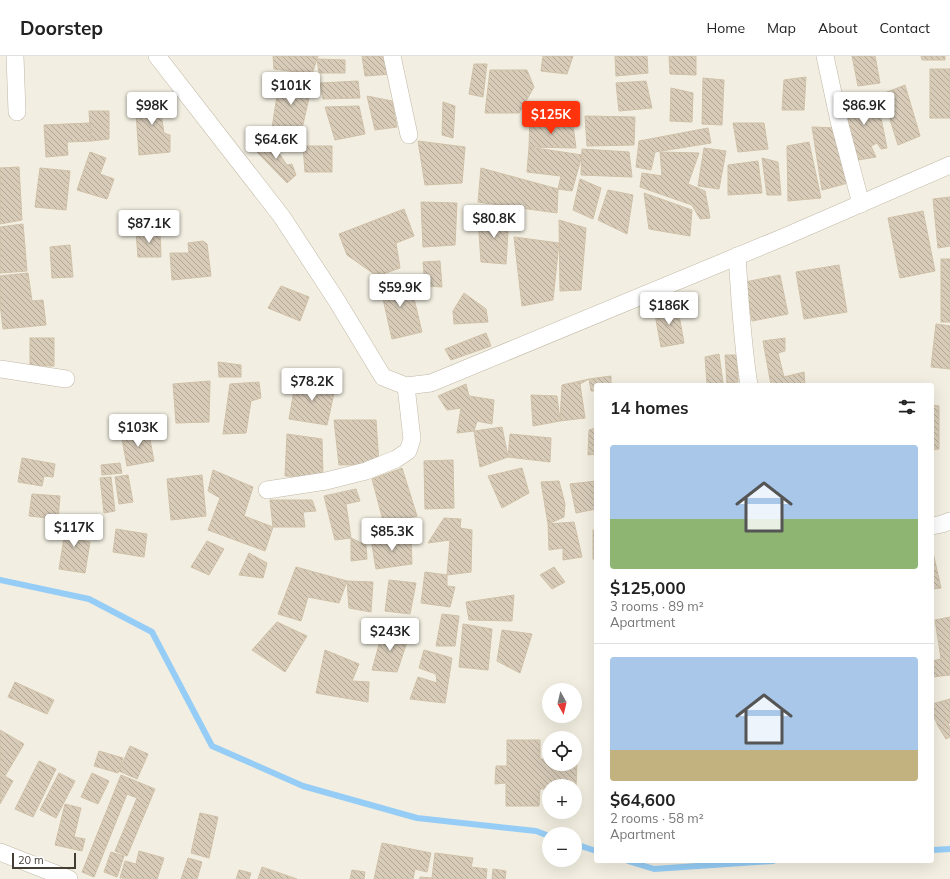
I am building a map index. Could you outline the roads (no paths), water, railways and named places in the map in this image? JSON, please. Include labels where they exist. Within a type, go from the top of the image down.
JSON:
[{"type":"street","points":[[14,56],[17,112]]},
{"type":"street","points":[[157,56],[282,218],[338,301],[383,377],[406,386],[431,383],[861,204],[950,165]]},
{"type":"street","points":[[392,56],[409,135]]},
{"type":"street","points":[[825,56],[839,121],[861,204]]},
{"type":"street","points":[[737,256],[741,317],[749,383]]},
{"type":"street","points":[[0,369],[66,379]]},
{"type":"street","points":[[267,490],[326,481],[366,471],[396,459],[408,451],[412,439],[406,386]]},
{"type":"street","points":[[934,526],[950,521]]},
{"type":"street","points":[[0,852],[69,879]]},
{"type":"waterway","points":[[0,580],[89,599],[152,632],[212,746],[303,786],[417,818],[536,831],[542,833]]},
{"type":"waterway","points":[[582,846],[594,850]]},
{"type":"waterway","points":[[934,850],[950,849]]},
{"type":"waterway","points":[[634,863],[654,869],[743,863]]}]
